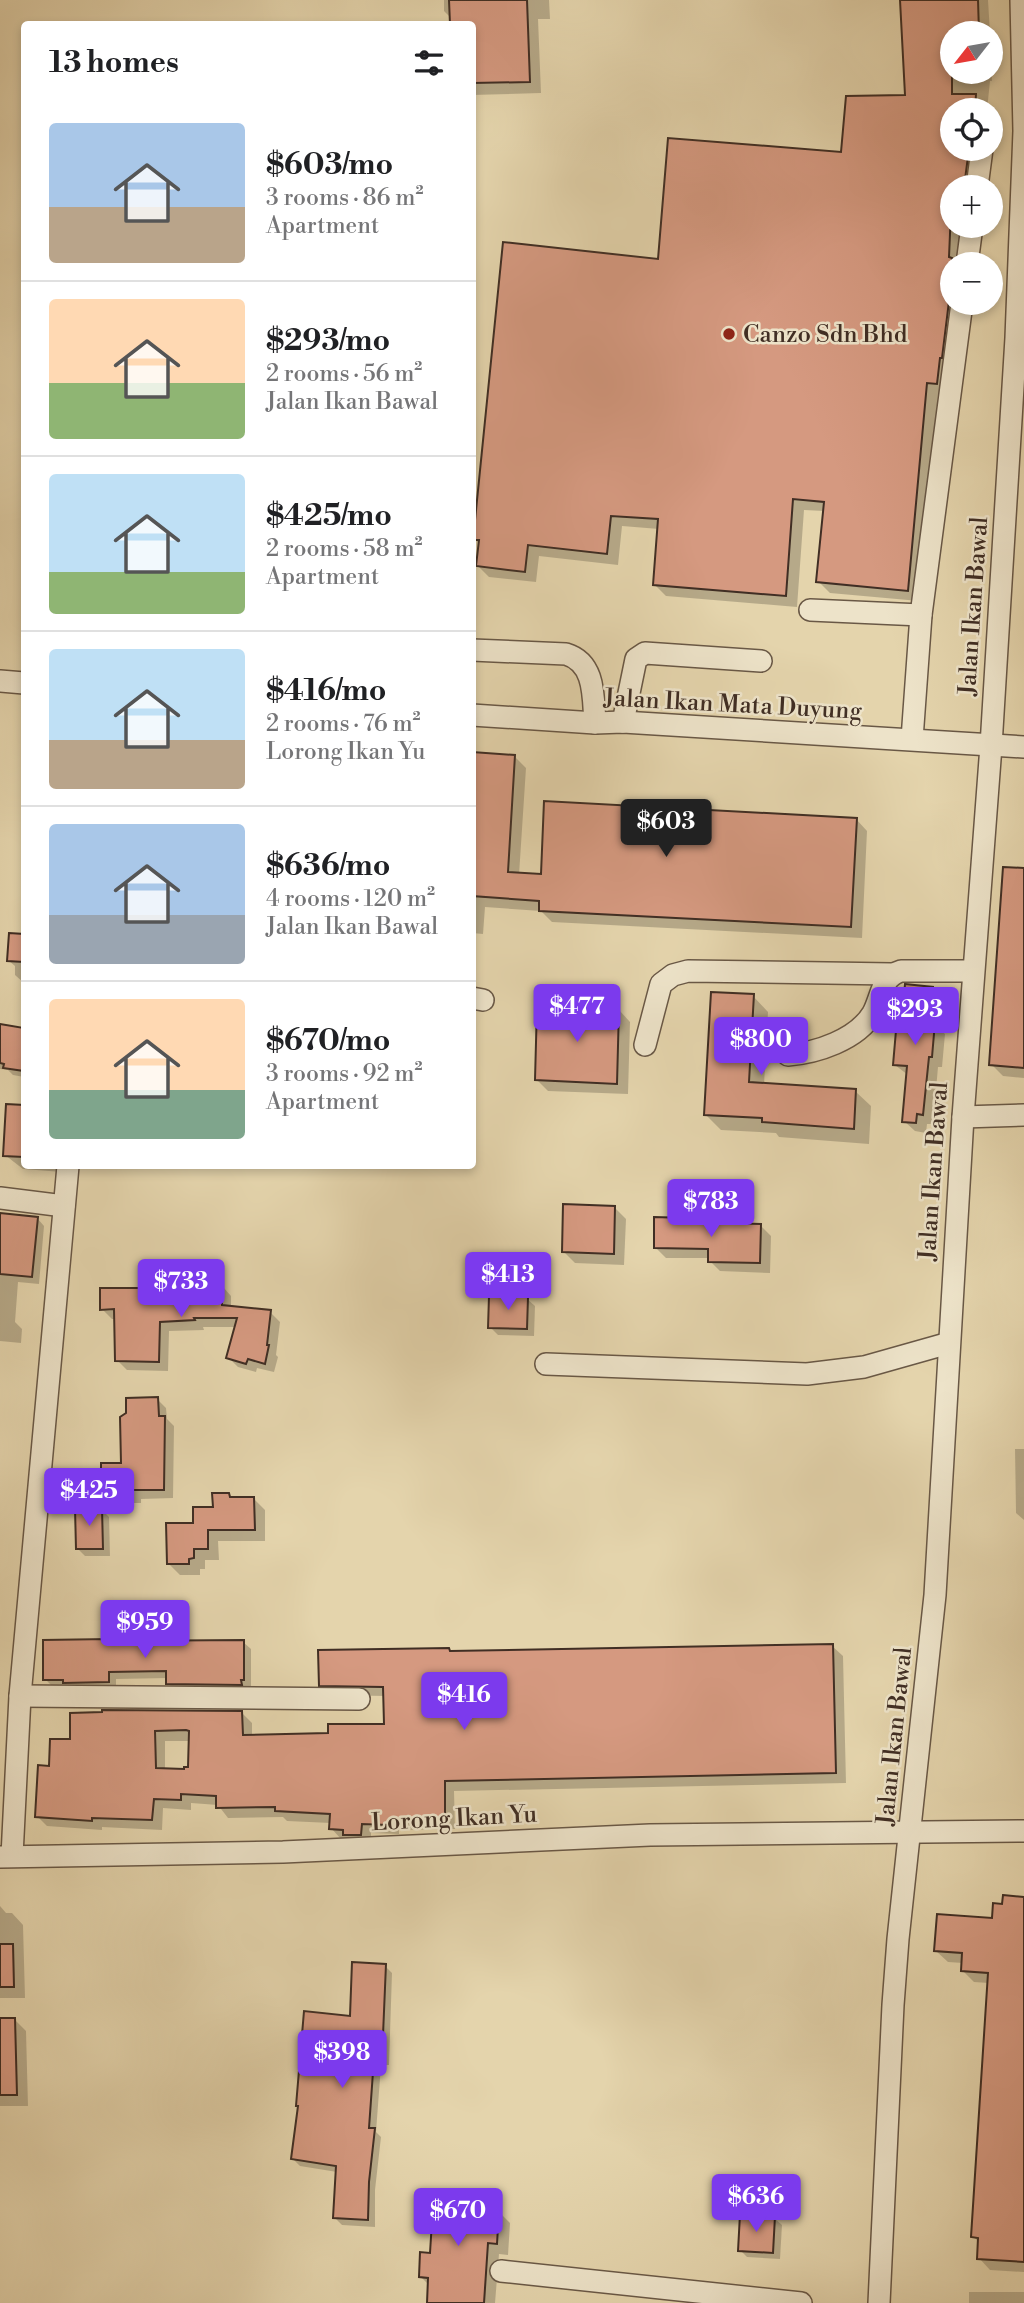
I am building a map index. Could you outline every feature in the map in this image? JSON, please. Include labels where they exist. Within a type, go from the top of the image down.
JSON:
[{"type":"street","name":"Jalan Ikan Bawal","points":[[879,2303],[894,1992],[935,1595],[972,971],[990,746],[1018,296],[1024,131],[1021,0]]},
{"type":"street","points":[[912,739],[922,615],[960,315]]},
{"type":"street","points":[[810,610],[922,615]]},
{"type":"street","points":[[476,650],[575,656],[590,675],[595,723]]},
{"type":"street","points":[[623,722],[636,659],[645,653],[761,661]]},
{"type":"street","points":[[0,681],[21,683]]},
{"type":"street","name":"Jalan Ikan Mata Duyung","points":[[476,715],[1024,747]]},
{"type":"street","points":[[645,1045],[661,984],[673,975],[688,971],[892,974],[901,971],[972,971]]},
{"type":"street","points":[[788,1055],[824,1048],[864,1025],[872,1016],[885,981],[892,974]]},
{"type":"street","points":[[963,1117],[1024,1115]]},
{"type":"street","points":[[6,1857],[68,1169]]},
{"type":"street","points":[[0,1198],[64,1206]]},
{"type":"street","points":[[546,1364],[807,1374],[864,1367],[949,1343]]},
{"type":"street","points":[[20,1696],[359,1699]]},
{"type":"street","name":"Lorong Ikan Yu","points":[[6,1857],[283,1852],[663,1835],[1024,1831]]},
{"type":"street","points":[[501,2271],[801,2303]]},
{"type":"building","points":[[449,0],[527,0],[530,82],[476,83],[476,21],[450,21]]},
{"type":"building","points":[[900,0],[978,0],[979,21],[940,21],[940,84],[952,84],[952,94],[976,94],[976,98],[940,98],[940,161],[967,161],[966,175],[940,175],[940,238],[950,238],[949,252],[940,252],[940,315],[947,315],[937,384],[927,383],[908,591],[816,582],[824,502],[793,499],[786,596],[653,585],[658,519],[611,516],[607,554],[528,545],[525,572],[476,566],[479,540],[476,540],[476,510],[503,242],[658,259],[668,138],[841,152],[846,96],[905,95]]},
{"type":"building","points":[[476,752],[515,755],[508,872],[541,874],[544,801],[857,818],[851,927],[539,911],[539,901],[476,896]]},
{"type":"building","points":[[1003,867],[1024,868],[1024,1068],[989,1065]]},
{"type":"building","points":[[9,933],[21,934],[21,962],[7,961]]},
{"type":"building","points":[[905,984],[933,987],[930,1021],[935,1022],[932,1057],[929,1057],[923,1115],[917,1114],[916,1123],[902,1122],[907,1066],[893,1065],[897,1019],[902,1019]]},
{"type":"building","points":[[711,992],[754,994],[749,1082],[856,1089],[854,1129],[762,1122],[762,1118],[704,1115]]},
{"type":"building","points":[[537,1005],[619,1008],[617,1084],[535,1080]]},
{"type":"building","points":[[0,1024],[21,1028],[21,1071],[3,1068],[4,1064],[0,1063]]},
{"type":"building","points":[[6,1104],[21,1105],[21,1157],[3,1156]]},
{"type":"building","points":[[563,1204],[615,1206],[614,1254],[562,1252]]},
{"type":"building","points":[[0,1213],[38,1217],[32,1277],[0,1274]]},
{"type":"building","points":[[654,1217],[687,1218],[687,1222],[761,1224],[760,1263],[708,1262],[708,1249],[654,1248]]},
{"type":"building","points":[[199,1276],[215,1276],[215,1285],[222,1285],[222,1305],[271,1310],[265,1364],[248,1359],[246,1364],[226,1358],[237,1318],[194,1318],[195,1320],[160,1322],[159,1362],[115,1361],[114,1309],[100,1310],[100,1288],[178,1288],[178,1281],[199,1281]]},
{"type":"building","points":[[489,1296],[528,1297],[527,1329],[488,1328]]},
{"type":"building","points":[[158,1397],[159,1416],[165,1416],[164,1490],[133,1490],[133,1494],[97,1494],[96,1471],[101,1471],[101,1463],[121,1463],[120,1417],[126,1413],[126,1398]]},
{"type":"building","points":[[212,1493],[229,1493],[230,1497],[254,1497],[255,1530],[208,1530],[208,1549],[194,1549],[194,1558],[189,1559],[189,1564],[167,1564],[166,1523],[193,1523],[193,1507],[213,1507]]},
{"type":"building","points":[[75,1508],[102,1508],[103,1549],[76,1549]]},
{"type":"building","points":[[43,1640],[244,1640],[244,1680],[241,1680],[242,1685],[166,1684],[166,1671],[109,1672],[109,1682],[63,1683],[63,1680],[43,1680]]},
{"type":"building","points":[[833,1644],[836,1773],[445,1781],[445,1820],[390,1820],[389,1825],[362,1824],[361,1835],[343,1835],[343,1830],[329,1829],[330,1814],[275,1811],[275,1807],[216,1808],[216,1796],[181,1794],[181,1800],[154,1799],[152,1820],[92,1818],[92,1821],[35,1817],[38,1765],[49,1766],[50,1739],[70,1739],[70,1713],[102,1710],[242,1711],[243,1735],[328,1733],[328,1724],[384,1724],[383,1687],[319,1686],[318,1650],[449,1648],[450,1651]],"holes":[[[155,1731],[189,1731],[188,1767],[156,1768]]]},
{"type":"building","points":[[1003,1895],[1024,1897],[1024,2262],[977,2259],[978,2238],[971,2237],[988,1973],[961,1971],[962,1953],[934,1951],[937,1914],[992,1918],[993,1903],[1002,1904]]},
{"type":"building","points":[[0,1944],[13,1944],[14,1987],[0,1987]]},
{"type":"building","points":[[352,1962],[386,1964],[382,2059],[374,2058],[369,2128],[375,2128],[368,2220],[333,2218],[336,2166],[291,2159],[298,2106],[304,2011],[350,2016]]},
{"type":"building","points":[[0,2018],[15,2018],[17,2095],[0,2095]]},
{"type":"building","points":[[426,2192],[446,2193],[445,2198],[491,2201],[490,2209],[499,2210],[497,2244],[488,2243],[484,2303],[427,2303],[428,2278],[419,2277],[420,2252],[430,2253],[432,2221],[424,2221]]},
{"type":"building","points":[[740,2214],[775,2216],[773,2253],[738,2251]]},
{"type":"place","name":"Canzo Sdn Bhd","points":[[729,334]]}]
